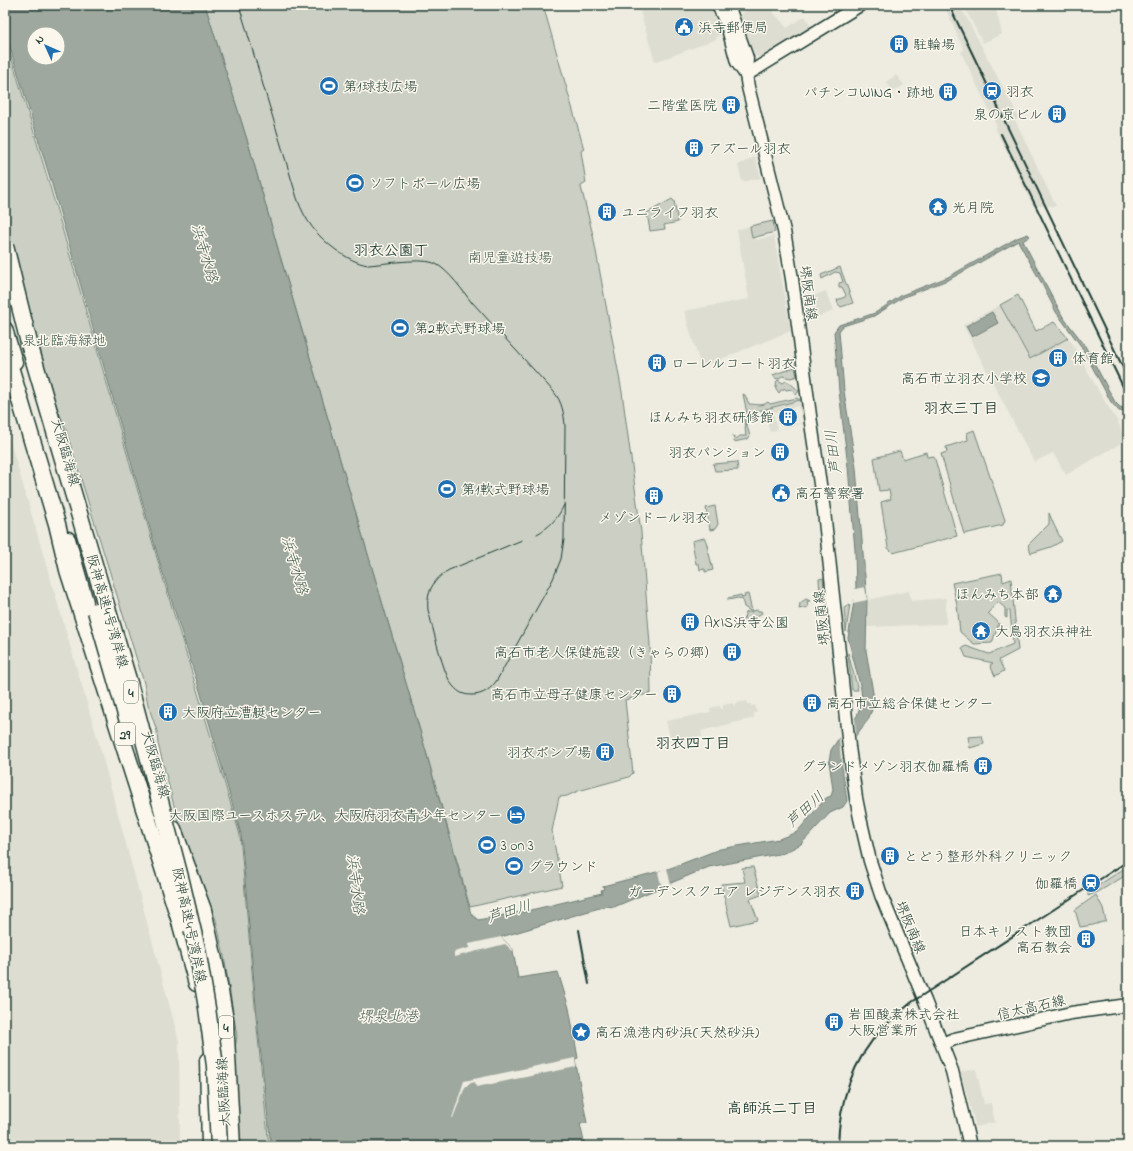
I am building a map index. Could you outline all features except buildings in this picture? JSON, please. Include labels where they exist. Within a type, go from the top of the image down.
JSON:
[{"type":"highway","name":"阪神高速4号湾岸線","points":[[5,246],[32,354],[129,683],[181,881],[197,949],[207,1008],[215,1066],[219,1146]]},
{"type":"highway","name":"阪神高速4号湾岸線","points":[[5,294],[143,775],[181,924],[204,1049],[209,1146]]},
{"type":"highway","name":"4","points":[[5,350],[57,524],[68,570],[92,651],[181,924]]},
{"type":"highway","name":"4","points":[[173,828],[203,910],[216,969],[225,1020],[232,1146]]},
{"type":"main road","name":"堺阪南線","points":[[718,5],[727,25],[737,62],[746,74]]},
{"type":"main road","name":"堺阪南線","points":[[728,5],[747,58],[746,74],[748,87],[784,231],[792,279],[824,511],[856,800],[870,861],[881,895],[952,1071],[970,1146]]},
{"type":"main road","points":[[746,74],[860,5]]},
{"type":"main road","name":"大阪臨海線","points":[[5,251],[152,748],[198,924],[215,1009],[222,1057],[226,1146]]},
{"type":"main road","name":"大阪臨海線","points":[[5,329],[62,518],[191,964],[199,998],[207,1064],[209,1146]]},
{"type":"main road","name":"信太高石線","points":[[942,1044],[954,1039],[1071,1012],[1128,1005]]},
{"type":"shaded area","points":[[654,5],[710,5],[721,35],[716,37],[717,39],[655,62],[640,11]]},
{"type":"shaded area","points":[[754,5],[767,5],[787,28],[805,16],[812,28],[762,59],[753,54],[740,15]]},
{"type":"shaded area","points":[[944,5],[960,5],[1019,118],[1015,120],[1056,206],[1033,206],[995,128],[997,127],[961,52],[964,50]]},
{"type":"shaded area","points":[[963,5],[995,5],[1002,34],[983,43]]},
{"type":"shaded area","points":[[896,75],[904,85],[894,91],[886,82]]},
{"type":"shaded area","points":[[755,157],[761,178],[742,182],[738,165]]},
{"type":"shaded area","points":[[750,226],[752,238],[756,238],[756,240],[774,236],[791,331],[701,367],[684,311],[749,299],[737,230]]},
{"type":"shaded area","points":[[826,291],[833,311],[807,321],[804,299]]},
{"type":"shaded area","name":"高石市立羽衣小学校","points":[[1000,305],[1030,359],[1068,338],[1118,422],[1124,437],[1123,442],[1066,475],[1053,453],[1034,462],[963,325]]},
{"type":"shaded area","points":[[800,400],[805,423],[770,432],[763,410]],"holes":[[[798,406],[804,422],[777,430],[773,413]]]},
{"type":"shaded area","points":[[5,424],[101,751],[179,1041],[180,1146],[5,1146]]},
{"type":"shaded area","points":[[909,591],[911,601],[946,598],[946,624],[867,627],[868,601],[871,599]]},
{"type":"shaded area","points":[[747,701],[748,704],[751,704],[751,706],[755,705],[757,713],[754,713],[754,718],[701,731],[702,737],[671,742],[666,721],[711,712],[710,708],[720,706],[721,709],[723,709],[723,705],[733,703],[734,706],[736,703]]},
{"type":"shaded area","points":[[976,1069],[984,1104],[991,1103],[995,1122],[976,1127],[960,1072]]},
{"type":"green space","name":"南児童遊技場","points":[[205,5],[543,5],[584,149],[581,151],[586,183],[581,187],[593,235],[622,392],[641,532],[650,644],[651,693],[625,700],[633,773],[629,777],[578,791],[567,796],[559,797],[552,831],[562,886],[470,907],[249,146]]},
{"type":"green space","name":"泉北臨海緑地","points":[[5,36],[162,575],[240,835],[269,1146],[237,1146],[233,1060],[237,1036],[224,956],[216,920],[179,825],[158,744],[157,731],[148,705],[144,683],[65,427],[41,360],[5,221]]},
{"type":"green space","points":[[672,199],[674,201],[678,222],[664,225],[665,229],[650,231],[647,213]]},
{"type":"green space","points":[[773,221],[775,232],[752,238],[750,226]]},
{"type":"green space","points":[[840,267],[853,303],[841,307],[837,300],[845,297],[846,295],[842,287],[839,287],[839,283],[843,282],[840,273],[835,272],[822,279],[821,275]]},
{"type":"green space","points":[[1018,295],[1036,331],[1054,322],[1068,338],[1030,359],[1000,305]]},
{"type":"green space","points":[[795,367],[797,376],[791,378],[782,376],[778,379],[773,375]]},
{"type":"green space","points":[[778,380],[783,383],[786,381],[790,383],[799,391],[796,395],[792,389],[786,390],[784,388],[779,393],[775,387],[777,386],[776,382]]},
{"type":"green space","points":[[743,394],[745,395],[749,404],[761,405],[768,402],[770,404],[797,398],[800,400],[747,414]]},
{"type":"green space","points":[[743,419],[745,419],[750,436],[748,439],[734,442],[733,435],[736,439],[740,436],[746,436],[746,426]]},
{"type":"green space","points":[[974,430],[1005,520],[1003,525],[964,534],[941,454],[947,452],[946,447],[968,440],[967,433]]},
{"type":"green space","points":[[900,451],[903,459],[926,452],[927,457],[934,456],[957,536],[893,553],[888,548],[881,502],[891,499],[889,490],[879,491],[874,458]]},
{"type":"green space","points":[[737,462],[738,470],[715,471],[713,464]]},
{"type":"green space","points":[[715,506],[718,524],[715,529],[710,530],[706,508]]},
{"type":"green space","points":[[1049,513],[1062,541],[1051,547],[1031,553],[1028,545],[1049,524]]},
{"type":"green space","points":[[704,538],[713,570],[705,572],[705,569],[700,570],[699,564],[696,564],[692,541]]},
{"type":"green space","points":[[1002,573],[1003,582],[1011,579],[1018,650],[999,660],[1004,671],[995,676],[990,665],[993,663],[966,657],[962,648],[966,646],[989,654],[1013,644],[1010,611],[1007,610],[1007,618],[1005,617],[1005,608],[998,602],[988,613],[999,623],[992,643],[974,644],[960,632],[957,605],[952,583]]},
{"type":"green space","points":[[823,578],[825,599],[815,600],[815,597],[820,592],[819,579]]},
{"type":"green space","points":[[748,594],[752,611],[758,610],[762,613],[757,616],[757,620],[736,624],[733,622],[744,619],[747,612],[752,612],[744,607],[742,599],[738,598],[728,600],[728,598],[741,595],[742,598],[745,597],[744,595]]},
{"type":"green space","points":[[806,599],[810,601],[807,601],[808,607],[799,609],[800,603]]},
{"type":"green space","points":[[850,604],[846,632],[844,608]]},
{"type":"green space","points":[[848,653],[858,690],[852,690]]},
{"type":"green space","points":[[982,736],[984,744],[970,748],[968,737]]},
{"type":"green space","points":[[1128,866],[1128,874],[1098,892],[1088,896],[1088,892]]},
{"type":"green space","points":[[753,867],[761,895],[750,899],[758,920],[731,926],[721,884],[745,882],[742,868]]},
{"type":"green space","points":[[1096,895],[1103,908],[1106,921],[1080,927],[1075,910]]},
{"type":"water","name":"堺泉北港","points":[[5,5],[205,5],[249,146],[421,734],[471,914],[478,920],[531,910],[602,893],[601,890],[604,889],[603,886],[668,869],[720,849],[779,839],[797,832],[826,798],[831,796],[833,790],[829,761],[831,750],[857,716],[862,701],[861,689],[848,638],[856,589],[855,550],[834,332],[839,325],[875,313],[902,295],[948,277],[1017,238],[1028,234],[1030,236],[1023,241],[1063,317],[1084,344],[1115,402],[1120,407],[1124,408],[1126,412],[1119,411],[1111,402],[1081,346],[1056,312],[1018,241],[950,279],[904,297],[874,316],[843,326],[839,331],[844,391],[856,468],[867,601],[866,650],[874,699],[873,707],[868,720],[857,734],[841,760],[847,801],[843,807],[830,813],[801,844],[784,853],[709,867],[614,907],[606,906],[501,937],[514,950],[518,978],[558,972],[569,1008],[578,1058],[575,1059],[587,1123],[580,1124],[585,1146],[271,1146],[258,1028],[241,834],[200,691],[161,567],[51,181],[5,31]]},
{"type":"water","points":[[992,312],[998,323],[972,337],[966,326]]},
{"type":"pier","points":[[865,587],[867,600],[853,603],[855,589]]},
{"type":"pier","points":[[855,717],[856,737],[841,760],[839,736]]},
{"type":"pier","points":[[667,868],[671,886],[662,889],[657,872]]},
{"type":"pier","points":[[501,937],[514,950],[513,951],[505,944],[454,957],[454,952],[469,948],[469,944]]},
{"type":"pier","points":[[575,1058],[576,1067],[476,1087],[475,1082],[471,1083],[465,1087],[452,1118],[464,1081]]},
{"type":"tram line","points":[[239,5],[297,198],[312,227],[336,250],[359,263],[368,265],[422,261],[436,264],[451,276],[472,303]]},
{"type":"tram line","points":[[472,302],[554,392],[561,404],[565,426],[564,539],[561,559],[553,579],[497,680],[483,693],[476,695],[464,694],[453,686],[442,662],[428,610],[428,598],[430,592],[435,582],[449,570],[522,540]]},
{"type":"tram line","points":[[537,534],[553,522],[564,505]]},
{"type":"railway","points":[[949,5],[1128,378]]},
{"type":"railway","points":[[1001,134],[1128,397]]},
{"type":"railway","points":[[838,1146],[841,1114],[849,1083],[863,1054],[872,1040],[886,1025],[912,1002],[1128,861]]},
{"type":"railway","points":[[579,930],[589,984]]},
{"type":"place","name":"浜寺郵便局","points":[[684,27]]},
{"type":"place","name":"駐輪場","points":[[899,44]]},
{"type":"place","name":"第1球技広場","points":[[329,86]]},
{"type":"place","name":"羽衣","points":[[992,91]]},
{"type":"place","name":"パチンコWING・跡地","points":[[948,92]]},
{"type":"place","name":"二階堂医院","points":[[731,105]]},
{"type":"place","name":"泉の京ビル","points":[[1057,114]]},
{"type":"place","name":"アズール羽衣","points":[[694,148]]},
{"type":"place","name":"ソフトボール広場","points":[[355,183]]},
{"type":"place","name":"光月院","points":[[938,207]]},
{"type":"place","name":"ユニライフ羽衣","points":[[607,212]]},
{"type":"place","name":"第2軟式野球場","points":[[400,328]]},
{"type":"place","name":"体育館","points":[[1058,358]]},
{"type":"place","name":"ローレルコート羽衣","points":[[657,363]]},
{"type":"place","name":"高石市立羽衣小学校","points":[[1041,378]]},
{"type":"place","name":"ほんみち羽衣研修館","points":[[788,417]]},
{"type":"place","name":"羽衣パンション","points":[[780,452]]},
{"type":"place","name":"第1軟式野球場","points":[[447,489]]},
{"type":"place","name":"高石警察署","points":[[781,493]]},
{"type":"place","name":"メゾンドール羽衣","points":[[654,496]]},
{"type":"place","name":"ほんみち本部","points":[[1053,594]]},
{"type":"place","name":"AXIS浜寺公園","points":[[690,622]]},
{"type":"place","name":"大鳥羽衣浜神社","points":[[981,631]]},
{"type":"place","name":"高石市老人保健施設（きゃらの郷）","points":[[732,652]]},
{"type":"place","name":"高石市立母子健康センター","points":[[672,694]]},
{"type":"place","name":"高石市立総合保健センター","points":[[812,703]]},
{"type":"place","name":"大阪府立漕艇センター","points":[[168,712]]},
{"type":"place","name":"羽衣ポンプ場","points":[[605,752]]},
{"type":"place","name":"グランドメゾン羽衣伽羅橋","points":[[983,766]]},
{"type":"place","name":"大阪国際ユースホステル、大阪府羽衣青少年センター","points":[[516,815]]},
{"type":"place","name":"3 on 3","points":[[487,845]]},
{"type":"place","name":"とどう整形外科クリニック","points":[[890,856]]},
{"type":"place","name":"グラウンド","points":[[514,866]]},
{"type":"place","name":"伽羅橋","points":[[1091,883]]},
{"type":"place","name":"ガーデンスクエア レジデンス羽衣","points":[[855,891]]},
{"type":"place","name":"日本キリスト教団 高石教会","points":[[1086,939]]},
{"type":"place","name":"岩国酸素株式会社 大阪営業所","points":[[834,1022]]},
{"type":"place","name":"高石漁港内砂浜(天然砂浜)","points":[[581,1032]]},
{"type":"district","name":"羽衣公園丁","points":[[391,250]]},
{"type":"district","name":"羽衣三丁目","points":[[961,408]]},
{"type":"district","name":"羽衣四丁目","points":[[693,743]]},
{"type":"district","name":"高師浜二丁目","points":[[772,1108]]},
{"type":"water label","name":"浜寺水路","points":[[205,253]]},
{"type":"water label","name":"芦田川","points":[[833,452]]},
{"type":"water label","name":"浜寺水路","points":[[295,565]]},
{"type":"water label","name":"芦田川","points":[[805,809]]},
{"type":"water label","name":"浜寺水路","points":[[356,884]]},
{"type":"water label","name":"芦田川","points":[[509,911]]}]
